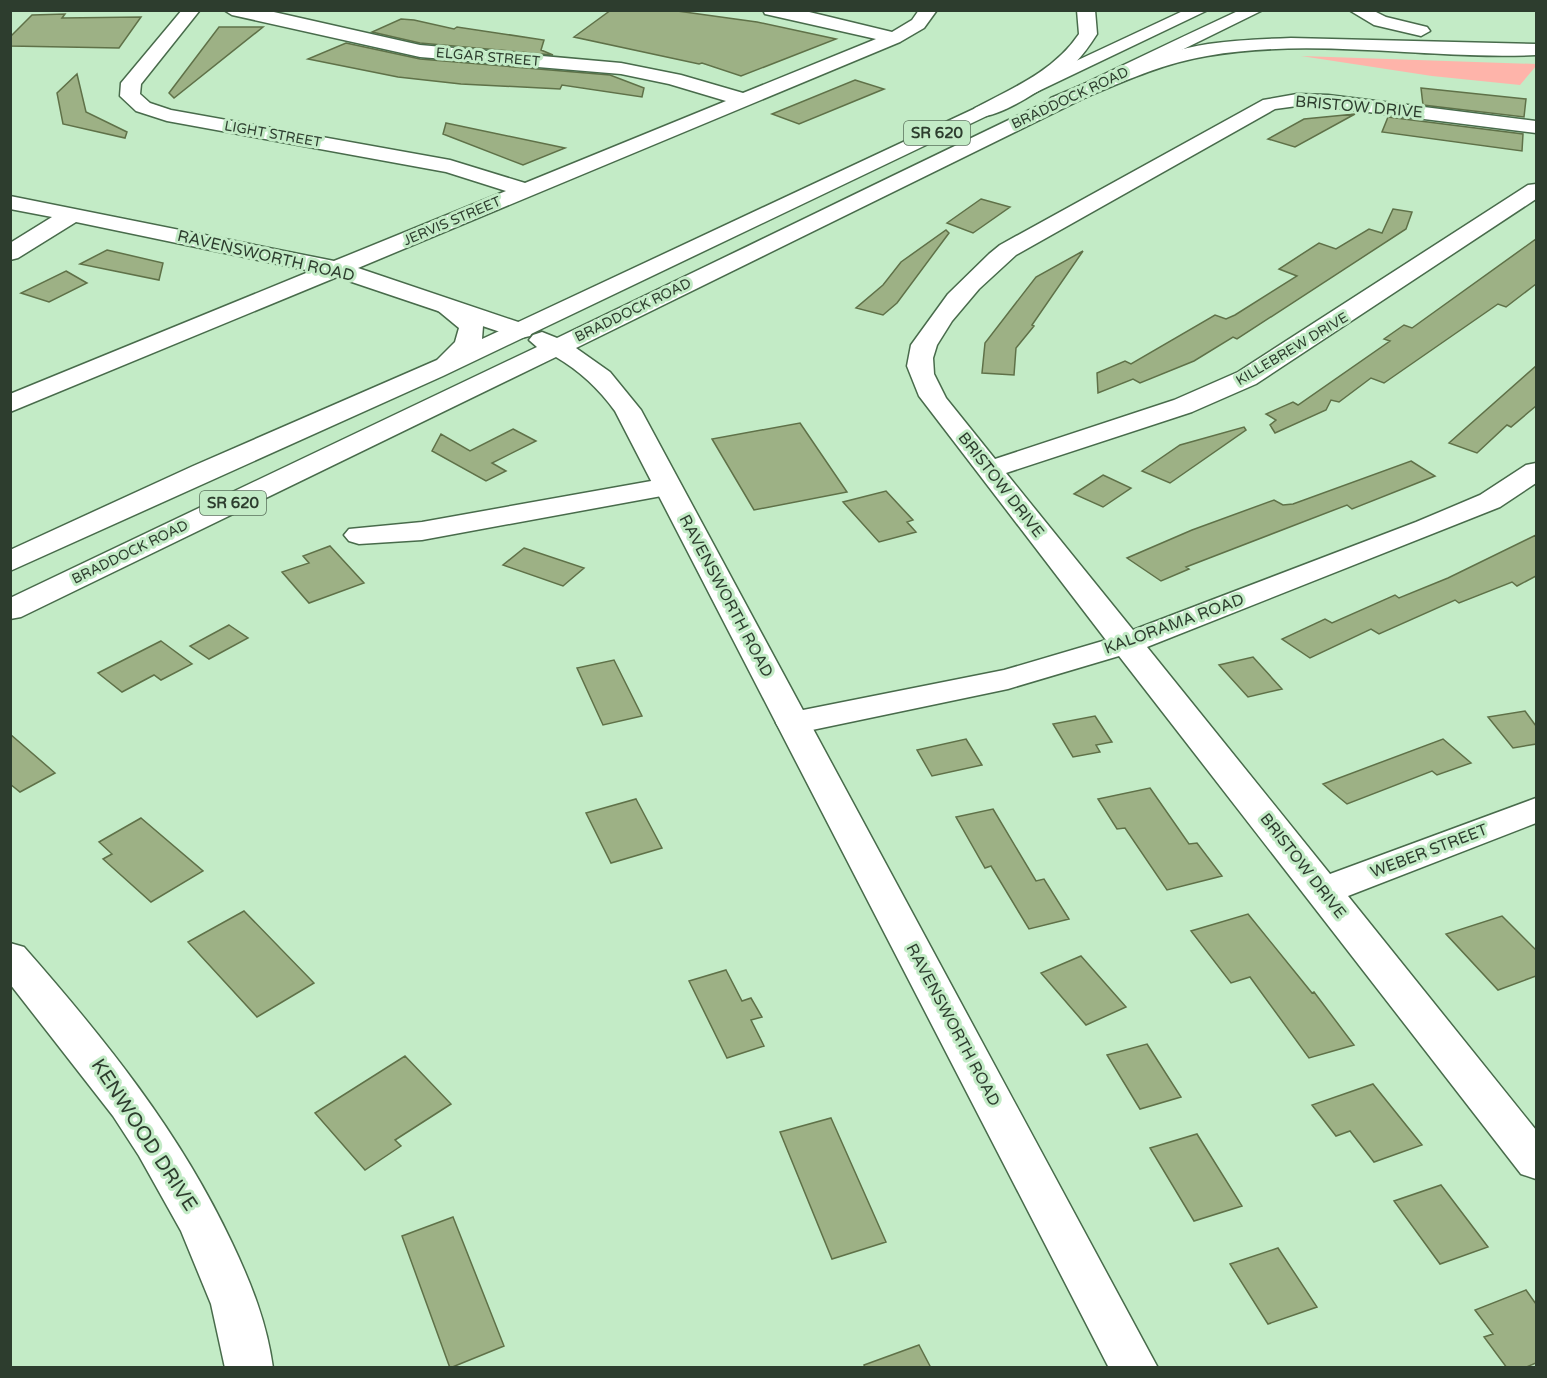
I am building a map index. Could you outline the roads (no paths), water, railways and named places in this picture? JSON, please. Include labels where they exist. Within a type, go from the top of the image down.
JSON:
[{"type":"main road","name":"LIGHT STREET","points":[[192,10],[131,83],[130,96],[143,106],[168,115],[450,166],[526,190]]},
{"type":"main road","name":"ELGAR STREET","points":[[232,10],[286,19],[357,38],[420,51],[628,69],[683,80],[744,100]]},
{"type":"main road","points":[[771,10],[894,38],[918,24],[929,10]]},
{"type":"main road","points":[[982,112],[1035,84],[1071,57],[1088,34],[1086,10]]},
{"type":"main road","name":"BRADDOCK ROAD","points":[[10,561],[203,472],[521,331],[1200,10]]},
{"type":"main road","name":"BRADDOCK ROAD","points":[[10,610],[693,281],[1058,102],[1255,10]]},
{"type":"main road","points":[[1357,10],[1380,21],[1428,33],[1490,40],[1536,39]]},
{"type":"main road","name":"JERVIS STREET","points":[[10,404],[894,38]]},
{"type":"main road","points":[[1058,102],[1154,63],[1238,47],[1339,42],[1497,51],[1536,50]]},
{"type":"main road","name":"BRISTOW DRIVE","points":[[1536,128],[1328,101],[1298,100],[1270,104],[1008,250],[975,277],[931,334],[920,358],[923,379],[931,395],[1536,1161]]},
{"type":"main road","name":"KILLEBREW DRIVE","points":[[989,470],[1183,406],[1247,378],[1536,190]]},
{"type":"main road","name":"RAVENSWORTH ROAD","points":[[10,202],[336,269],[521,331],[556,347],[608,359],[628,410],[668,487],[1134,1368]]},
{"type":"main road","points":[[10,253],[72,215]]},
{"type":"main road","points":[[494,376],[545,365],[578,369],[608,359],[617,333],[628,321],[693,281]]},
{"type":"main road","points":[[434,371],[456,356],[472,336],[471,326],[442,304]]},
{"type":"main road","name":"KALORAMA ROAD","points":[[793,723],[1008,679],[1126,644],[1490,501],[1536,471]]},
{"type":"main road","points":[[360,535],[422,531],[668,487]]},
{"type":"main road","name":"WEBER STREET","points":[[1322,891],[1536,810]]},
{"type":"main road","name":"KENWOOD DRIVE","points":[[10,957],[80,1037],[167,1163],[205,1230],[234,1301],[249,1368]]}]
